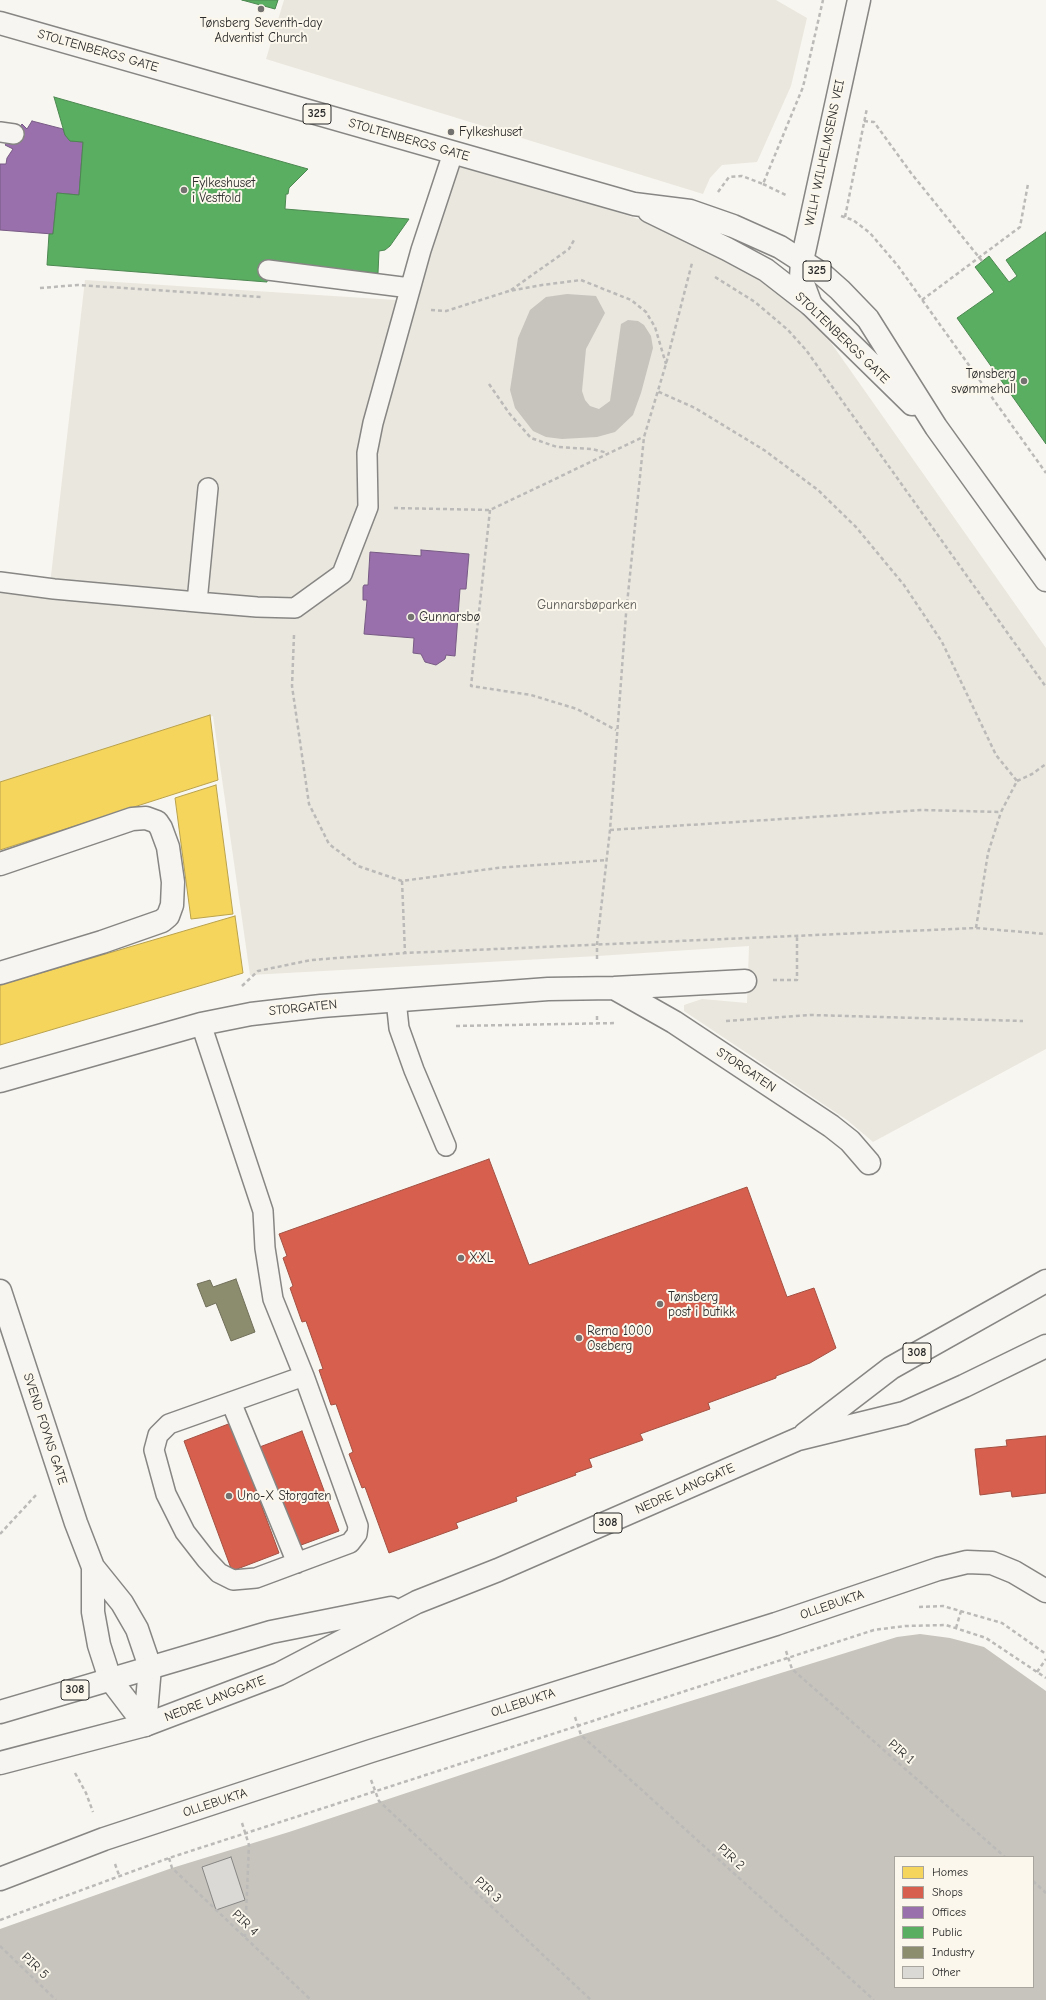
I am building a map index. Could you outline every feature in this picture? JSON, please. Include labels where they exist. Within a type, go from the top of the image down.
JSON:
[{"type":"street","name":"WILH WILHELMSENS VEI","points":[[811,305],[801,278],[802,261],[859,0]]},
{"type":"street","name":"STOLTENBERGS GATE","points":[[0,23],[634,204],[690,211],[758,237],[802,261],[822,274],[868,319],[936,427],[1045,579]]},
{"type":"street","name":"STOLTENBERGS GATE","points":[[634,204],[728,249],[760,267],[811,305],[846,341],[936,427]]},
{"type":"street","points":[[0,864],[132,819],[146,818],[157,822],[161,828],[168,847],[174,882],[172,905],[168,916],[162,921],[102,942],[0,973]]},
{"type":"street","name":"STORGATEN","points":[[0,1081],[201,1024],[251,1014],[396,1000],[548,989],[614,988],[744,981]]},
{"type":"street","name":"STORGATEN","points":[[614,988],[674,1022],[831,1126],[850,1141],[869,1162]]},
{"type":"street","name":"NEDRE LANGGATE","points":[[798,1439],[891,1368],[1046,1281]]},
{"type":"street","name":"SVEND FOYNS GATE","points":[[0,1291],[76,1523],[93,1566],[122,1603],[137,1629],[150,1667],[145,1725]]},
{"type":"street","name":"NEDRE LANGGATE","points":[[0,1763],[145,1725],[279,1674],[418,1602],[498,1570],[798,1439],[904,1413],[1046,1346]]},
{"type":"street","name":"OLLEBUKTA","points":[[0,1878],[104,1839],[371,1752],[776,1624],[938,1569],[967,1562],[992,1563],[1014,1572],[1046,1591]]},
{"type":"street","name":"SVEND FOYNS GATE","points":[[93,1566],[93,1612],[98,1645],[110,1679],[145,1725]]},
{"type":"street","name":"NEDRE LANGGATE","points":[[0,1712],[271,1632],[418,1602]]},
{"type":"lane","points":[[0,582],[54,589],[197,602],[258,607],[294,608],[342,574],[368,507],[367,453],[373,423],[410,288],[453,153]]},
{"type":"lane","points":[[268,270],[410,288]]},
{"type":"lane","points":[[197,602],[208,488]]},
{"type":"lane","points":[[396,1000],[399,1028],[414,1070],[446,1146]]},
{"type":"lane","points":[[201,1024],[263,1211],[265,1248],[273,1299],[304,1376],[358,1526],[357,1534],[350,1543],[256,1578],[233,1580],[219,1572],[206,1559],[185,1532],[166,1494],[154,1450],[158,1435],[169,1424],[304,1376]]},
{"type":"lane","points":[[231,1402],[297,1563]]},
{"type":"path","points":[[763,184],[803,87],[823,0]]},
{"type":"path","points":[[845,217],[867,106]]},
{"type":"path","points":[[864,122],[874,122],[911,173],[982,261]]},
{"type":"path","points":[[717,194],[729,177],[742,176],[789,196]]},
{"type":"path","points":[[922,300],[1020,227],[1028,184]]},
{"type":"path","points":[[838,215],[853,220],[870,233],[898,266],[1046,473]]},
{"type":"path","points":[[509,291],[569,249],[574,240]]},
{"type":"path","points":[[597,944],[610,830],[626,606],[644,437],[666,364],[692,265],[697,267]]},
{"type":"path","points":[[714,276],[755,302],[788,330],[806,350],[1046,687]]},
{"type":"path","points":[[405,309],[446,311],[509,291],[581,280],[631,300],[646,312],[655,327],[666,364]]},
{"type":"path","points":[[40,288],[78,285],[266,298]]},
{"type":"path","points":[[489,384],[509,414],[531,438],[557,447],[592,449],[608,454]]},
{"type":"path","points":[[657,391],[695,408],[764,450],[818,490],[856,527],[904,585],[942,642],[996,755],[1017,781]]},
{"type":"path","points":[[368,507],[490,510],[644,437]]},
{"type":"path","points":[[490,510],[471,686],[531,695],[577,709],[616,730]]},
{"type":"path","points":[[294,608],[292,686],[309,804],[329,844],[358,866],[402,881],[497,868],[607,860]]},
{"type":"path","points":[[976,928],[988,853],[1001,812],[1017,781],[1032,774],[1046,764]]},
{"type":"path","points":[[610,830],[923,810],[1001,812]]},
{"type":"path","points":[[402,881],[405,953]]},
{"type":"path","points":[[241,987],[258,971],[311,960],[405,953],[976,928],[1046,934]]},
{"type":"path","points":[[744,981],[796,980],[797,935]]},
{"type":"path","points":[[0,1534],[59,1470]]},
{"type":"path","points":[[956,1628],[961,1611]]},
{"type":"path","points":[[0,1920],[169,1858],[874,1630],[905,1626],[939,1625],[956,1628],[986,1638],[1046,1678]]},
{"type":"path","name":"PIR 1","points":[[788,1658],[792,1669],[1005,1856]]},
{"type":"path","points":[[1037,1672],[1046,1659]]},
{"type":"path","name":"PIR 2","points":[[578,1726],[581,1735],[874,2000]]},
{"type":"path","points":[[72,1768],[86,1793],[94,1815]]},
{"type":"path","name":"PIR 3","points":[[375,1792],[379,1801],[591,2000]]},
{"type":"path","points":[[245,1833],[249,1844],[245,1937]]},
{"type":"path","name":"PIR 4","points":[[169,1858],[172,1868],[311,2000]]},
{"type":"path","points":[[1034,1882],[1046,1893]]},
{"type":"path","name":"PIR 5","points":[[0,1946],[56,2000]]},
{"type":"green space","points":[[284,0],[776,0],[807,18],[791,86],[757,162],[722,165],[710,178],[703,194],[266,59]]},
{"type":"green space","name":"Gunnarsbøparken","points":[[455,159],[690,236],[798,296],[1046,648],[1046,1049],[873,1142],[847,1120],[684,1011],[684,1005],[702,999],[747,1003],[749,946],[598,956],[250,975],[213,716],[0,783],[0,587],[49,593],[85,280],[411,301]]},
{"type":"shaded area","points":[[567,294],[596,296],[605,313],[586,349],[582,391],[585,400],[590,406],[599,409],[610,401],[621,324],[628,320],[638,321],[644,325],[651,336],[653,348],[641,393],[633,415],[615,432],[597,437],[562,439],[546,437],[533,431],[515,408],[510,390],[518,338],[530,310],[546,297]]},
{"type":"shaded area","points":[[920,1634],[950,1638],[984,1647],[1046,1691],[1046,2000],[0,2000],[0,1929],[172,1868],[289,1832],[581,1735],[897,1637]]},
{"type":"building: Homes","points":[[210,715],[218,780],[0,850],[0,782]]},
{"type":"building: Homes","points":[[216,785],[233,914],[191,919],[175,798]]},
{"type":"building: Homes","points":[[235,916],[243,973],[0,1045],[0,985]]},
{"type":"building: Shops","points":[[489,1159],[529,1265],[747,1187],[787,1297],[814,1288],[836,1348],[810,1363],[776,1376],[776,1378],[708,1403],[710,1409],[640,1434],[643,1440],[589,1459],[592,1467],[575,1473],[576,1475],[516,1497],[517,1501],[456,1523],[458,1528],[389,1553],[365,1487],[362,1488],[349,1454],[353,1452],[336,1404],[331,1405],[319,1370],[323,1369],[306,1321],[302,1322],[290,1288],[293,1286],[283,1258],[287,1256],[279,1234]]},
{"type":"building: Shops","points":[[231,1423],[279,1553],[232,1571],[184,1441]]},
{"type":"building: Shops","points":[[302,1431],[339,1531],[293,1548],[257,1448]]},
{"type":"building: Shops","points":[[1046,1436],[1046,1493],[1012,1497],[1011,1491],[980,1495],[975,1449],[1007,1446],[1006,1440]]},
{"type":"building: Offices","points":[[32,121],[63,129],[65,135],[70,141],[83,142],[79,195],[57,193],[53,234],[0,230],[0,164],[6,164],[7,158],[13,149],[5,145],[22,124],[27,129]]},
{"type":"building: Offices","name":"Gunnarsbø","points":[[421,550],[469,554],[466,589],[460,589],[455,656],[446,655],[445,659],[436,665],[425,662],[421,654],[413,653],[414,638],[364,634],[367,600],[363,600],[363,587],[364,585],[368,585],[370,552],[421,556]]},
{"type":"building: Public","points":[[242,0],[278,0],[275,9]]},
{"type":"building: Public","name":"Fylkeshuset i Vestfold","points":[[54,97],[308,169],[289,188],[288,194],[286,194],[285,209],[409,219],[390,246],[385,250],[379,251],[378,273],[274,265],[269,263],[267,282],[47,265],[49,234],[53,234],[57,193],[79,195],[83,142],[70,141],[65,135]]},
{"type":"building: Public","name":"Tønsberg svømmehall","points":[[1046,232],[1046,444],[957,318],[994,292],[975,267],[989,256],[1009,282],[1017,276],[1006,260]]},
{"type":"building: Industry","points":[[236,1279],[255,1332],[231,1341],[216,1303],[206,1307],[197,1284],[210,1280],[213,1287]]},
{"type":"building: Other","points":[[231,1857],[245,1900],[216,1910],[202,1867]]},
{"type":"place","name":"Tønsberg Seventh-day Adventist Church","points":[[261,9]]},
{"type":"place","name":"Fylkeshuset","points":[[451,132]]},
{"type":"place","name":"Fylkeshuset i Vestfold","points":[[184,190]]},
{"type":"place","name":"Tønsberg svømmehall","points":[[1024,381]]},
{"type":"place","name":"Gunnarsbø","points":[[411,617]]},
{"type":"place","name":"XXL","points":[[461,1258]]},
{"type":"place","name":"Tønsberg post i butikk","points":[[660,1304]]},
{"type":"place","name":"Rema 1000 Oseberg","points":[[579,1338]]},
{"type":"place","name":"Uno-X Storgaten","points":[[229,1496]]}]
